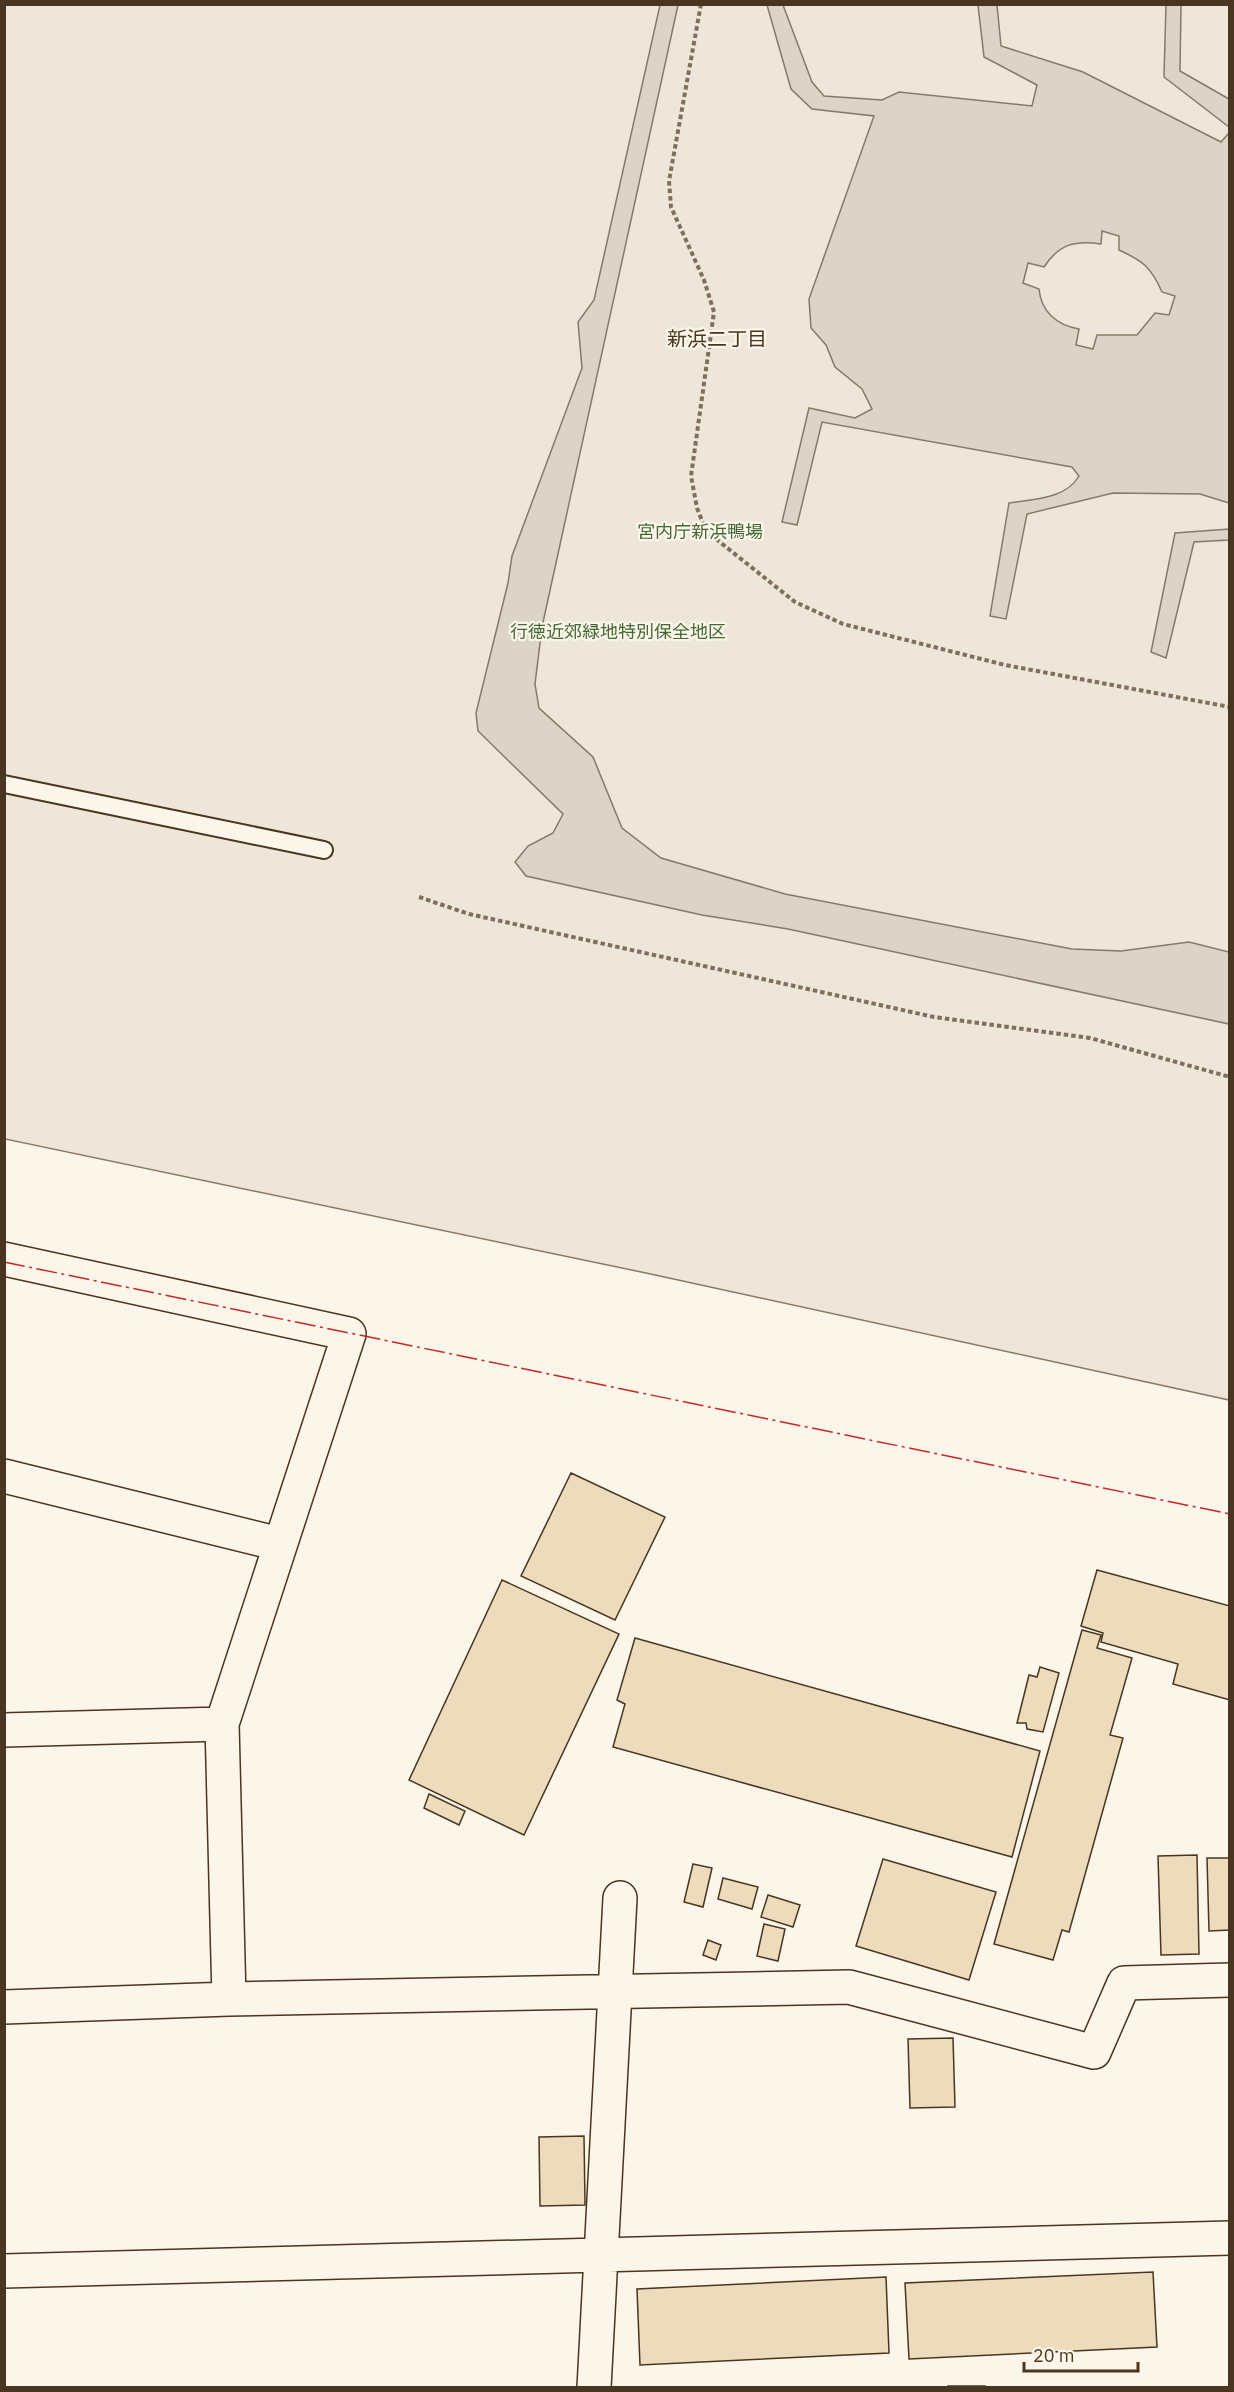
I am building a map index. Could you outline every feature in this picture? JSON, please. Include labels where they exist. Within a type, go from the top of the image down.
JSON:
[{"type":"street","points":[[4,1259],[349,1334],[222,1724],[229,1999]]},
{"type":"street","points":[[4,1476],[279,1544]]},
{"type":"street","points":[[4,1731],[222,1724]]},
{"type":"street","points":[[594,2388],[599,2256],[617,1990],[620,1898]]},
{"type":"street","points":[[4,2007],[229,1999],[849,1987],[1094,2052],[1124,1983],[1230,1980]]},
{"type":"street","points":[[4,2271],[1230,2238]]},
{"type":"lane","points":[[4,784],[324,850]]},
{"type":"path","points":[[701,4],[669,181],[671,207],[705,280],[714,312],[691,476],[697,508],[706,531],[795,602],[843,624],[1005,665],[1230,707]]},
{"type":"path","points":[[419,897],[469,914],[934,1017],[1090,1038],[1230,1077]]},
{"type":"green space","name":"行徳近郊緑地特別保全地区","points":[[5,5],[1229,5],[1229,1400],[646,1273],[5,1139]]},
{"type":"shaded area","points":[[660,5],[678,5],[542,627],[535,684],[539,708],[593,757],[622,828],[661,858],[785,894],[1072,949],[1121,951],[1189,942],[1229,952],[1229,1024],[788,929],[702,915],[526,876],[515,862],[528,846],[553,833],[563,814],[478,731],[476,713],[508,583],[512,556],[582,368],[578,322],[594,300]]},
{"type":"shaded area","points":[[767,5],[783,5],[812,82],[824,96],[882,100],[899,92],[1032,106],[1037,85],[984,57],[978,5],[997,5],[1001,46],[1083,72],[1221,142],[1229,133],[1229,503],[1200,494],[1113,493],[1027,514],[1006,619],[990,616],[1009,503],[1048,497],[1066,489],[1079,476],[1072,467],[822,422],[797,525],[782,522],[809,408],[855,418],[872,409],[862,389],[835,367],[826,345],[811,328],[809,299],[874,116],[812,109],[791,89]],"holes":[[[1102,231],[1119,236],[1119,250],[1145,266],[1154,276],[1162,292],[1175,296],[1169,315],[1155,313],[1137,335],[1097,335],[1093,349],[1076,345],[1079,329],[1063,324],[1051,316],[1043,304],[1039,289],[1023,283],[1028,263],[1044,267],[1056,253],[1068,245],[1101,244]]]},
{"type":"shaded area","points":[[1166,5],[1181,5],[1180,71],[1229,99],[1229,127],[1164,77]]},
{"type":"shaded area","points":[[1229,529],[1229,540],[1194,542],[1166,658],[1151,652],[1175,533]]},
{"type":"building","points":[[571,1473],[665,1517],[615,1620],[521,1576]]},
{"type":"building","points":[[1097,1570],[1230,1606],[1230,1700],[1173,1684],[1178,1664],[1101,1642],[1103,1633],[1081,1626]]},
{"type":"building","points":[[502,1580],[619,1634],[524,1835],[409,1780]]},
{"type":"building","points":[[1082,1630],[1101,1635],[1097,1648],[1132,1658],[1110,1735],[1123,1738],[1069,1932],[1062,1930],[1053,1960],[994,1944]]},
{"type":"building","points":[[635,1638],[1040,1751],[1012,1857],[613,1747],[625,1704],[617,1700]]},
{"type":"building","points":[[1040,1667],[1059,1673],[1043,1732],[1027,1729],[1026,1723],[1017,1723],[1029,1675],[1037,1677]]},
{"type":"building","points":[[429,1794],[465,1811],[459,1825],[424,1808]]},
{"type":"building","points":[[1197,1855],[1199,1954],[1161,1955],[1158,1856]]},
{"type":"building","points":[[1207,1858],[1230,1858],[1230,1930],[1209,1931]]},
{"type":"building","points":[[883,1859],[996,1892],[969,1980],[856,1946]]},
{"type":"building","points":[[693,1864],[712,1868],[703,1907],[684,1902]]},
{"type":"building","points":[[723,1878],[758,1887],[752,1909],[718,1899]]},
{"type":"building","points":[[768,1895],[800,1905],[793,1927],[761,1917]]},
{"type":"building","points":[[764,1924],[785,1929],[778,1961],[757,1956]]},
{"type":"building","points":[[708,1940],[721,1945],[716,1960],[703,1955]]},
{"type":"building","points":[[953,2038],[955,2107],[910,2108],[908,2039]]},
{"type":"building","points":[[584,2136],[585,2205],[540,2206],[539,2137]]},
{"type":"building","points":[[1153,2272],[1157,2347],[909,2359],[905,2283]]},
{"type":"building","points":[[886,2277],[889,2353],[640,2365],[637,2289]]},
{"type":"building","points":[[948,2386],[985,2386],[985,2388],[948,2388]]},
{"type":"power","points":[[4,1262],[1230,1514]]},
{"type":"district","name":"新浜二丁目","points":[[717,339]]},
{"type":"park label","name":"宮内庁新浜鴨場","points":[[700,532]]}]
